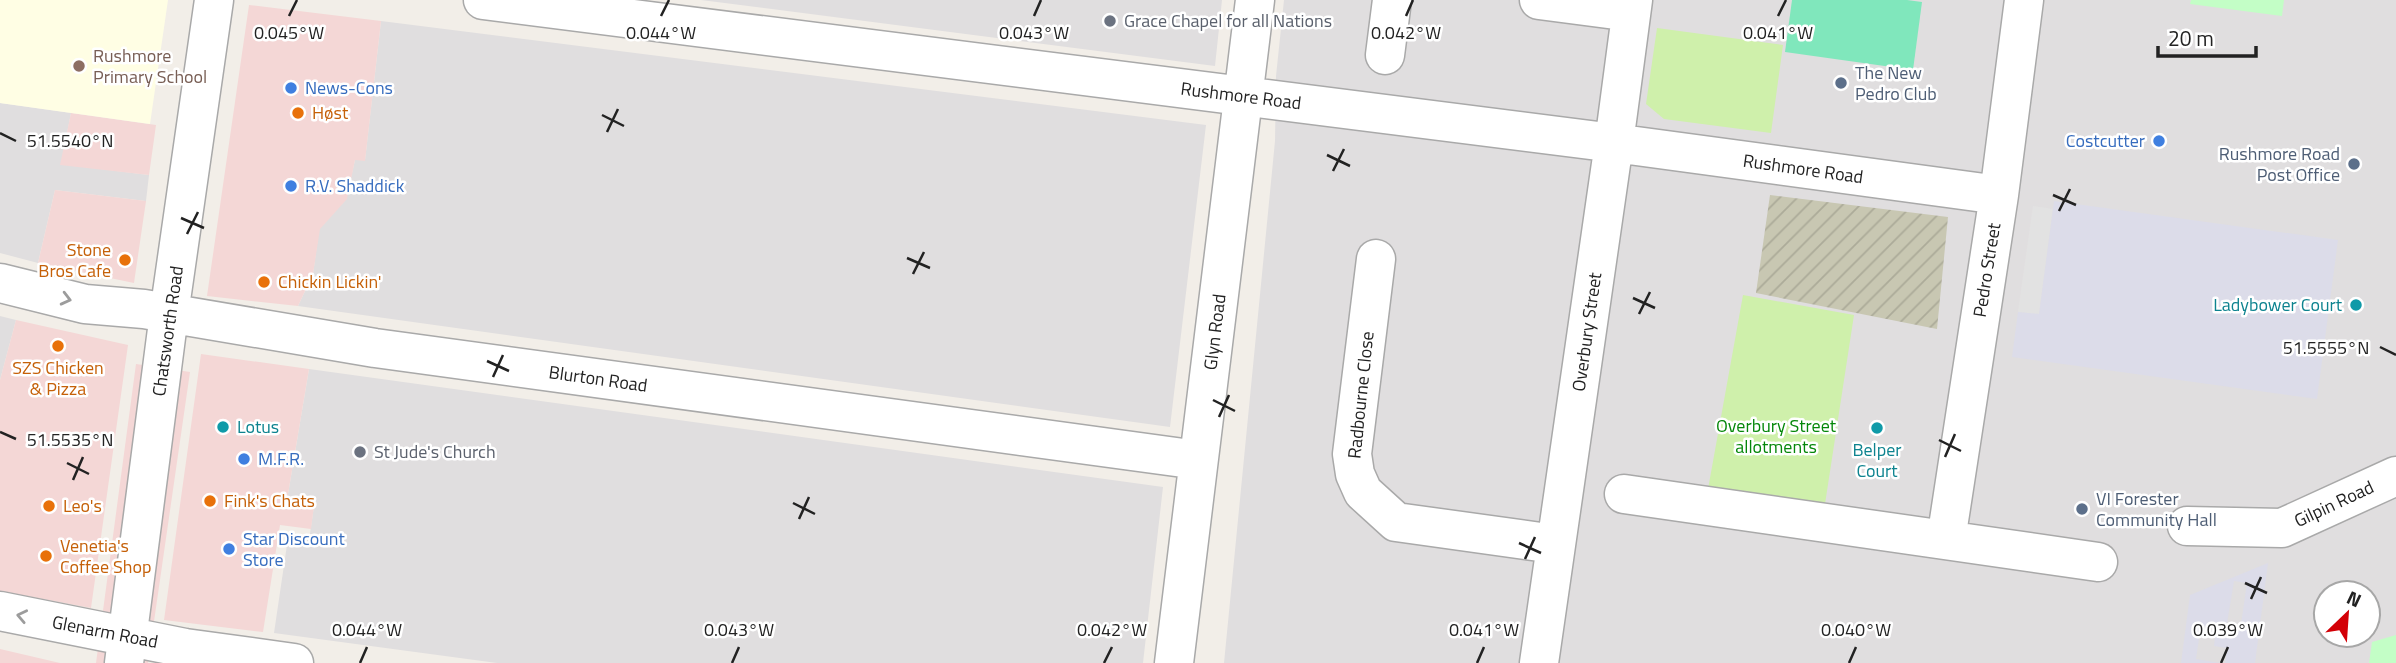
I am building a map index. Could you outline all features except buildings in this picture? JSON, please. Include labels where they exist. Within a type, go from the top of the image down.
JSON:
[{"type":"street","name":"Chatsworth Road","points":[[126,650],[214,0]]},
{"type":"street","name":"Rushmore Road","points":[[483,0],[1614,143],[1999,195]]},
{"type":"street","name":"Glyn Road","points":[[1174,663],[1255,0]]},
{"type":"street","points":[[1385,55],[1392,0]]},
{"type":"street","points":[[1539,0],[1632,6]]},
{"type":"street","name":"Pedro Street","points":[[1946,540],[1999,195],[2024,0]]},
{"type":"street","name":"Overbury Street","points":[[1539,663],[1632,6]]},
{"type":"street","name":"Radbourne Close","points":[[1376,259],[1352,454],[1355,474],[1363,492],[1396,522],[1555,544]]},
{"type":"street","name":"Blurton Road","points":[[0,283],[85,304],[144,309],[375,348],[1198,460]]},
{"type":"street","name":"Gilpin Road","points":[[2187,526],[2282,528],[2396,476]]},
{"type":"street","points":[[1624,494],[2098,562]]},
{"type":"street","name":"Glenarm Road","points":[[0,611],[126,650],[294,663]]},
{"type":"shaded area","name":"Rushmore Primary School","points":[[0,0],[168,0],[150,124],[0,103]]},
{"type":"shaded area","points":[[701,0],[1222,0],[1215,66]]},
{"type":"shaded area","points":[[1284,0],[2396,0],[2396,663],[1224,663],[1275,141],[1276,76]]},
{"type":"shaded area","points":[[249,5],[381,21],[365,161],[355,160],[347,199],[320,229],[313,274],[298,306],[207,296]]},
{"type":"shaded area","points":[[381,21],[1206,125],[1170,427],[298,306],[313,274],[319,229],[346,199],[355,160],[365,160]]},
{"type":"shaded area","points":[[0,103],[71,113],[61,164],[149,175],[146,201],[55,190],[38,263],[0,253]]},
{"type":"shaded area","points":[[71,113],[156,125],[149,175],[60,165]]},
{"type":"shaded area","points":[[55,190],[146,201],[134,283],[38,263]]},
{"type":"shaded area","points":[[1770,195],[1948,217],[1937,329],[1756,293]]},
{"type":"shaded area","points":[[2054,201],[2338,240],[2317,399],[2012,357],[2018,312],[2039,314]]},
{"type":"shaded area","points":[[2033,206],[2053,209],[2039,315],[2018,312]]},
{"type":"shaded area","points":[[0,316],[16,320],[0,380]]},
{"type":"shaded area","points":[[16,320],[128,345],[91,608],[0,591],[0,380]]},
{"type":"shaded area","points":[[201,354],[309,369],[287,500],[314,506],[311,529],[280,525],[263,632],[164,620]]},
{"type":"shaded area","points":[[136,364],[190,372],[148,663],[96,663]]},
{"type":"shaded area","points":[[309,369],[1163,487],[1143,663],[497,663],[274,633],[288,538],[309,540],[314,506],[287,500]]},
{"type":"shaded area","points":[[2268,563],[2255,663],[2225,663],[2227,648],[2214,646],[2216,628],[2201,625],[2196,659],[2220,663],[2181,663],[2190,595]],"holes":[[[2234,581],[2247,583],[2240,631],[2226,629]]]},
{"type":"shaded area","points":[[0,649],[60,663],[0,663]]},
{"type":"green space","points":[[1792,0],[1922,2],[1913,70],[1785,52]]},
{"type":"green space","points":[[2191,0],[2284,0],[2282,16],[2190,4]]},
{"type":"green space","points":[[1657,28],[1783,45],[1771,133],[1664,119],[1646,104]]},
{"type":"green space","name":"Overbury Street allotments","points":[[1743,295],[1854,315],[1825,504],[1708,489]]},
{"type":"green space","points":[[2396,635],[2396,663],[2369,663],[2371,649],[2382,649],[2382,639]]},
{"type":"place","name":"Grace Chapel for all Nations","points":[[1110,21]]},
{"type":"place","name":"Rushmore Primary School","points":[[79,66]]},
{"type":"place","name":"The New Pedro Club","points":[[1841,83]]},
{"type":"place","name":"News-Cons","points":[[291,88]]},
{"type":"place","name":"Høst","points":[[298,113]]},
{"type":"place","name":"Costcutter","points":[[2159,141]]},
{"type":"place","name":"Rushmore Road Post Office","points":[[2354,164]]},
{"type":"place","name":"R.V. Shaddick","points":[[291,186]]},
{"type":"place","name":"Stone Bros Cafe","points":[[125,260]]},
{"type":"place","name":"Chickin Lickin'","points":[[264,282]]},
{"type":"place","name":"Ladybower Court","points":[[2356,305]]},
{"type":"place","name":"SZS Chicken & Pizza","points":[[58,346]]},
{"type":"place","name":"Lotus","points":[[223,427]]},
{"type":"place","name":"Belper Court","points":[[1877,428]]},
{"type":"place","name":"St Jude's Church","points":[[360,452]]},
{"type":"place","name":"M.F.R.","points":[[244,459]]},
{"type":"place","name":"Fink's Chats","points":[[210,501]]},
{"type":"place","name":"Leo's","points":[[49,506]]},
{"type":"place","name":"VI Forester Community Hall","points":[[2082,509]]},
{"type":"place","name":"Star Discount Store","points":[[229,549]]},
{"type":"place","name":"Venetia's Coffee Shop","points":[[46,556]]}]
